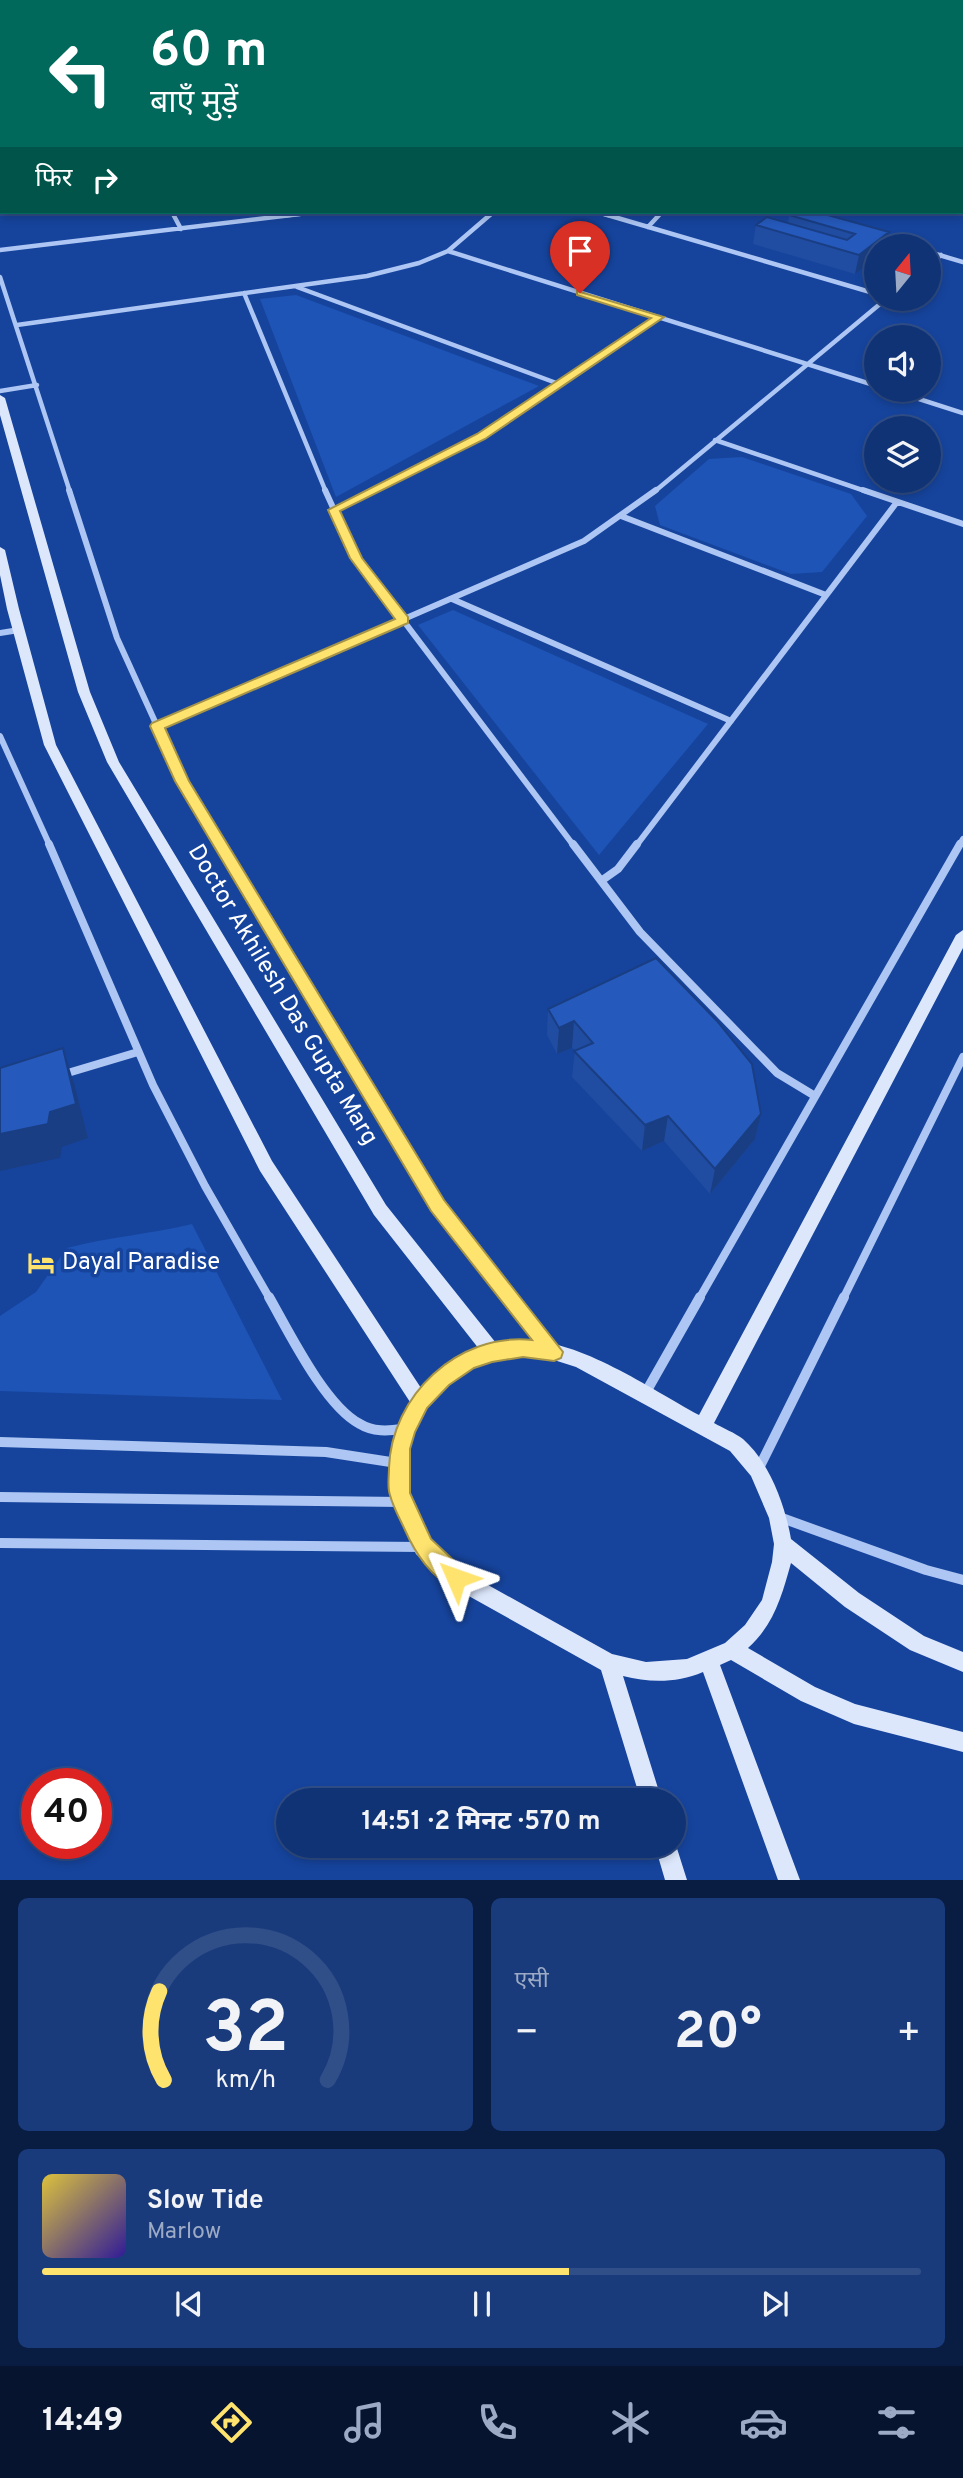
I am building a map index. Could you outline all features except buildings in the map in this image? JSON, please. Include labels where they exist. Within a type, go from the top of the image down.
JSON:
[{"type":"street","points":[[173,214],[181,229]]},
{"type":"street","points":[[0,250],[302,214]]},
{"type":"street","points":[[16,325],[367,276],[419,263],[448,251],[492,214]]},
{"type":"street","points":[[603,214],[864,290]]},
{"type":"street","points":[[648,227],[660,214]]},
{"type":"street","points":[[791,214],[809,219]]},
{"type":"street","points":[[448,251],[864,382]]},
{"type":"street","points":[[942,256],[963,262]]},
{"type":"street","points":[[0,277],[117,638],[182,781],[438,1205],[554,1352]]},
{"type":"street","points":[[295,286],[559,384]]},
{"type":"street","points":[[244,293],[304,444],[356,558],[640,932],[777,1073],[815,1096]]},
{"type":"street","points":[[157,726],[584,541],[642,502],[870,312]]},
{"type":"street","points":[[334,510],[481,436],[659,317]]},
{"type":"street","points":[[0,391],[37,385]]},
{"type":"street","name":"Doctor Akhilesh Das Gupta Marg","points":[[0,398],[84,692],[113,762],[380,1210],[492,1352]]},
{"type":"street","points":[[932,402],[962,411]]},
{"type":"street","points":[[715,440],[963,524]]},
{"type":"street","points":[[601,881],[618,869],[897,502]]},
{"type":"street","points":[[621,516],[826,595]]},
{"type":"street","points":[[0,550],[50,745],[266,1166],[420,1402]]},
{"type":"street","points":[[452,599],[731,721]]},
{"type":"street","points":[[0,633],[19,630]]},
{"type":"street","points":[[0,736],[35,806],[138,1052],[220,1215],[300,1348],[338,1405],[355,1423],[378,1432],[405,1429]]},
{"type":"street","points":[[643,1395],[963,839]]},
{"type":"street","points":[[702,1427],[963,935]]},
{"type":"street","points":[[50,1079],[138,1052]]},
{"type":"street","points":[[757,1470],[963,1057]]},
{"type":"street","points":[[523,1348],[554,1352],[580,1360],[736,1445],[757,1470],[778,1517],[783,1544],[782,1562],[770,1604],[752,1632],[732,1650],[673,1672],[646,1672],[609,1663],[456,1578],[423,1547],[399,1493],[405,1429],[420,1402],[442,1378],[468,1361],[492,1352],[523,1348]]},
{"type":"street","points":[[0,1442],[326,1452],[400,1463]]},
{"type":"street","points":[[0,1497],[403,1502]]},
{"type":"street","points":[[778,1517],[926,1570],[963,1580]]},
{"type":"street","points":[[0,1543],[423,1547]]},
{"type":"street","points":[[783,1544],[862,1608],[917,1643],[963,1662]]},
{"type":"street","points":[[732,1650],[808,1694],[854,1714],[963,1742]]},
{"type":"street","points":[[708,1660],[789,1880]]},
{"type":"street","points":[[609,1663],[648,1788]]},
{"type":"street","points":[[670,1858],[676,1880]]},
{"type":"shaded area","points":[[296,295],[539,386],[336,497],[260,299]]},
{"type":"shaded area","points":[[742,457],[851,494],[867,516],[822,572],[791,574],[660,525],[655,506],[709,459]]},
{"type":"shaded area","points":[[453,610],[708,724],[599,855],[418,625]]},
{"type":"shaded area","points":[[192,1224],[282,1400],[0,1391],[0,1316],[36,1292],[67,1248]]},
{"type":"place","name":"Dayal Paradise","points":[[41,1263]]},
{"type":"route","points":[[456,1578],[423,1547],[399,1493],[400,1449],[405,1429],[420,1402],[442,1378],[468,1361],[492,1352],[523,1348],[554,1352],[438,1205],[182,781],[157,726],[403,620],[356,558],[334,510],[481,436],[659,317],[580,293]]}]
